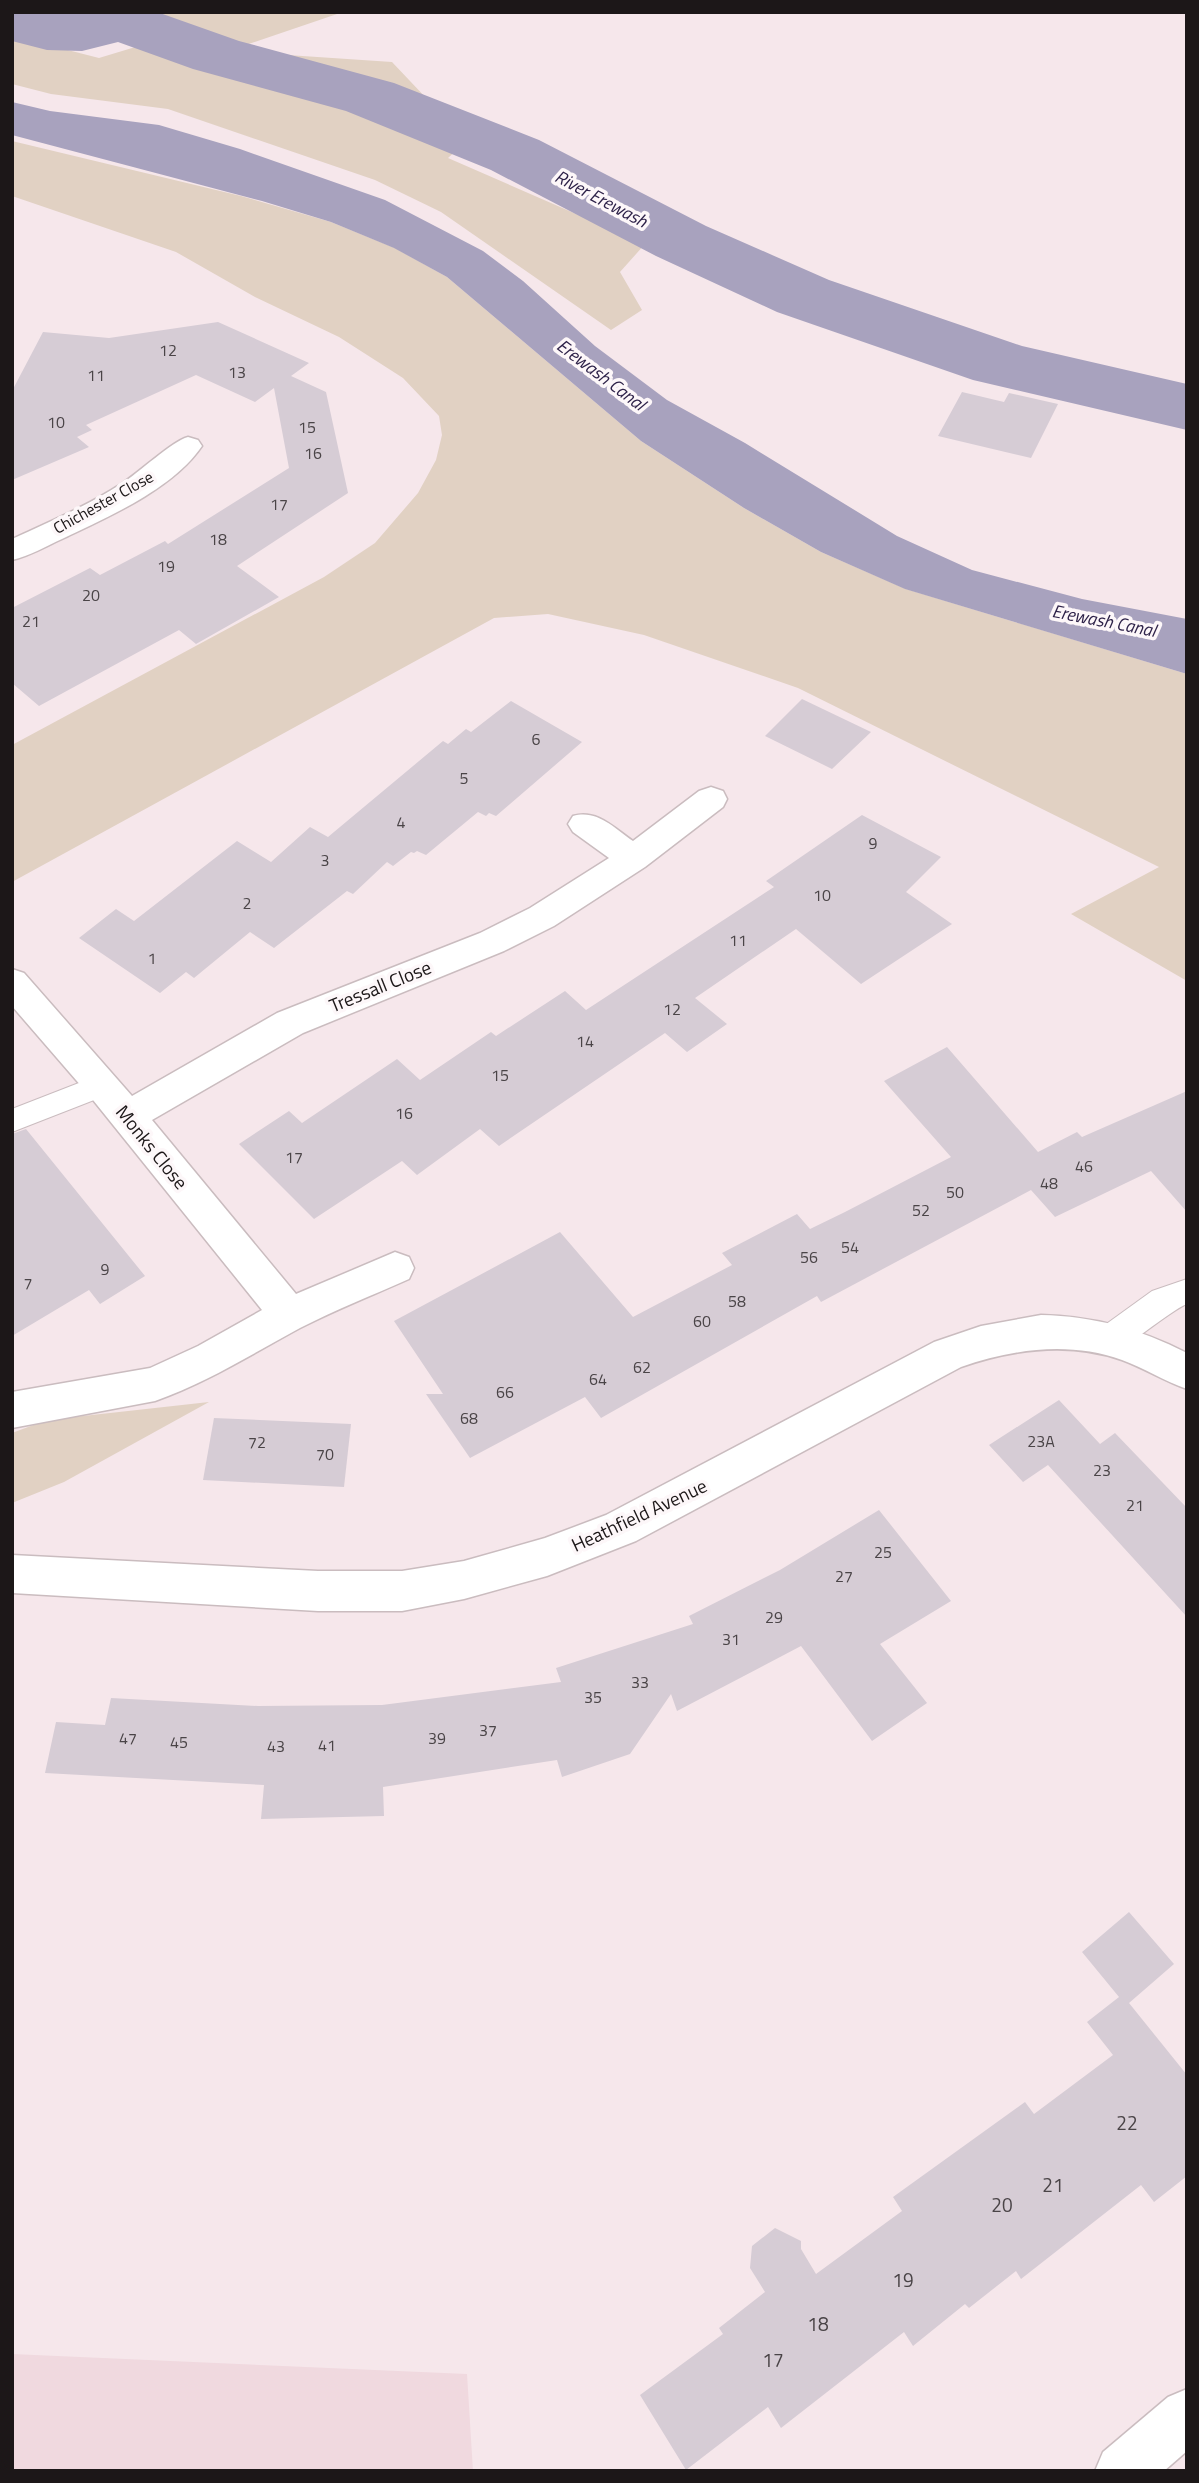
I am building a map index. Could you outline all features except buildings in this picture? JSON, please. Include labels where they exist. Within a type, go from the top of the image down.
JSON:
[{"type":"street","name":"Chichester Close","points":[[12,551],[126,493],[170,463],[188,446]]},
{"type":"street","name":"Tressall Close","points":[[127,1116],[290,1023],[492,942],[542,917],[633,858],[711,799]]},
{"type":"street","points":[[584,824],[633,858]]},
{"type":"street","name":"Monks Close","points":[[12,982],[127,1116],[289,1315]]},
{"type":"street","points":[[12,1410],[155,1384],[212,1358],[289,1315],[395,1268]]},
{"type":"street","name":"Heathfield Avenue","points":[[12,1574],[318,1591],[402,1591],[464,1580],[547,1557],[621,1528],[948,1354],[987,1340],[1030,1331],[1074,1332],[1148,1350],[1187,1372]]},
{"type":"street","points":[[1122,2471],[1187,2416]]},
{"type":"lane","points":[[12,1121],[102,1086]]},
{"type":"lane","points":[[1109,1339],[1163,1300],[1187,1291]]},
{"type":"shaded area","points":[[12,12],[343,12],[228,51],[392,62],[428,100],[486,123],[448,158],[645,244],[620,272],[642,310],[611,330],[441,212],[375,180],[168,109],[51,94],[12,84]],"holes":[[[61,15],[120,15],[175,35],[99,58],[52,46]]]},
{"type":"shaded area","points":[[12,141],[241,196],[331,222],[395,248],[447,277],[641,441],[744,508],[821,552],[906,589],[1187,674],[1187,981],[1071,914],[1159,867],[798,688],[644,635],[548,614],[494,618],[12,882],[12,745],[324,577],[375,543],[418,493],[436,460],[442,435],[439,416],[403,378],[339,337],[255,297],[176,252],[12,196]]},
{"type":"shaded area","points":[[209,1402],[64,1482],[12,1503],[12,1433],[47,1420]]},
{"type":"shaded area","points":[[12,2354],[467,2374],[473,2471],[12,2471]]},
{"type":"water","name":"Erewash Canal","points":[[12,102],[50,111],[159,125],[240,149],[385,200],[483,251],[523,281],[595,346],[667,400],[745,443],[897,536],[972,570],[1082,599],[1187,619],[1187,674],[905,589],[821,552],[744,508],[641,441],[447,277],[394,248],[331,222],[262,201],[12,135]]},
{"type":"waterway","name":"River Erewash","points":[[12,21],[47,31],[82,32],[121,21],[216,55],[370,97],[515,155],[681,241],[803,296],[1000,364],[1187,407]]}]
